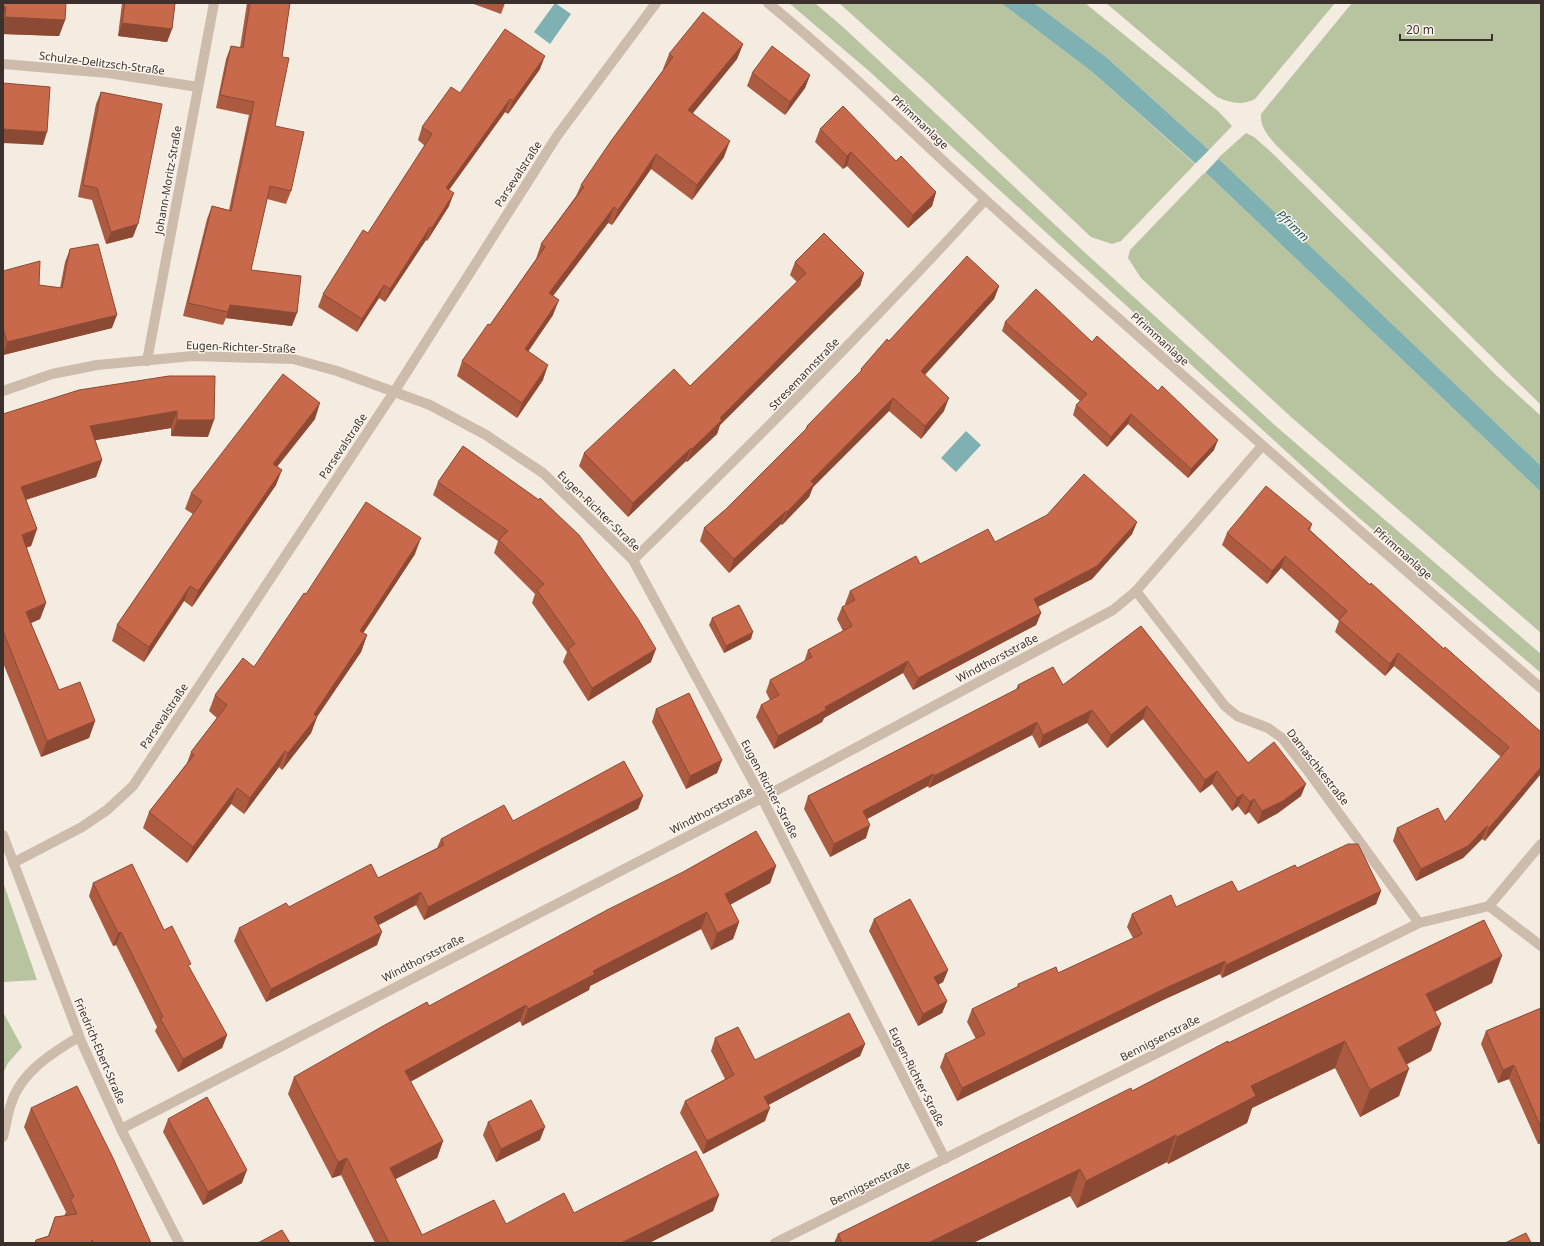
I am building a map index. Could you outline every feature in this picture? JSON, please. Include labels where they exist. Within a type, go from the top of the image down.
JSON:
[{"type":"street","name":"Johann-Moritz-Straße","points":[[147,360],[214,3]]},
{"type":"street","name":"Parsevalstraße","points":[[13,863],[82,827],[107,810],[132,786],[394,392],[557,136],[656,3]]},
{"type":"street","name":"Pfrimmanlage","points":[[768,3],[849,71],[985,200],[1262,446],[1541,688]]},
{"type":"street","name":"Schulze-Delitzsch-Straße","points":[[3,64],[108,74],[198,87]]},
{"type":"street","name":"Stresemannstraße","points":[[633,560],[776,420],[894,299],[985,200]]},
{"type":"street","name":"Eugen-Richter-Straße","points":[[3,391],[52,374],[97,366],[147,360],[193,356],[293,359],[338,371],[430,405],[486,435],[543,473],[633,560],[762,798],[945,1159]]},
{"type":"street","name":"Windthorststraße","points":[[121,1129],[762,798],[1113,610],[1136,591],[1262,446]]},
{"type":"street","name":"Damaschkestraße","points":[[1136,591],[1225,706],[1237,716],[1268,728],[1282,738],[1308,770],[1419,923]]},
{"type":"street","name":"Friedrich-Ebert-Straße","points":[[3,835],[79,1037],[121,1129],[179,1243]]},
{"type":"street","points":[[1541,844],[1489,906],[1541,946]]},
{"type":"street","name":"Bennigsenstraße","points":[[775,1243],[796,1239],[945,1159],[1419,923],[1489,906]]},
{"type":"street","points":[[3,1137],[11,1103],[25,1080],[54,1052],[79,1037]]},
{"type":"green space","points":[[789,3],[815,3],[844,28],[1081,249],[1278,428],[1541,654],[1541,673],[1358,517],[869,71]]},
{"type":"green space","points":[[839,3],[1001,3],[1091,71],[1195,164],[1121,241],[1112,244],[1091,237],[929,84]]},
{"type":"green space","points":[[1034,3],[1085,3],[1219,112],[1232,126],[1209,150],[1106,57]]},
{"type":"green space","points":[[1106,3],[1335,3],[1255,99],[1236,103],[1217,97]]},
{"type":"green space","points":[[1352,3],[1541,3],[1541,405],[1277,146],[1263,127],[1261,114]]},
{"type":"green space","points":[[1246,133],[1254,137],[1271,152],[1497,376],[1541,416],[1541,466],[1217,159]]},
{"type":"green space","points":[[1205,172],[1541,492],[1541,633],[1291,417],[1141,278],[1128,258],[1130,250]]},
{"type":"green space","points":[[3,882],[37,980],[3,982]]},
{"type":"green space","points":[[3,1012],[22,1047],[8,1063],[3,1073]]},
{"type":"water","points":[[555,3],[571,14],[550,44],[534,32]]},
{"type":"water","points":[[1001,3],[1034,3],[1106,57],[1209,150],[1541,466],[1541,492],[1205,172],[1091,71]]},
{"type":"water","points":[[966,431],[981,445],[956,472],[941,458]]},
{"type":"pier","points":[[1210,149],[1219,158],[1204,174],[1194,165]]},
{"type":"building","points":[[3,3],[66,3],[65,20],[5,17],[6,7],[3,7]]},
{"type":"building","points":[[125,3],[175,3],[172,29],[122,23]]},
{"type":"building","points":[[250,3],[290,3],[282,57],[289,58],[275,126],[304,132],[291,191],[270,186],[251,270],[301,276],[297,313],[230,305],[228,312],[188,303],[212,206],[231,211],[254,102],[220,95],[231,46],[243,48]]},
{"type":"building","points":[[703,12],[743,44],[688,110],[730,141],[697,185],[656,154],[618,210],[614,207],[549,293],[559,300],[525,349],[548,365],[522,403],[462,361],[488,324],[490,325],[545,247],[541,244],[584,187],[581,185],[611,141],[673,57],[669,54]]},
{"type":"building","points":[[505,29],[545,56],[513,101],[510,99],[446,188],[454,193],[432,228],[430,227],[390,289],[384,285],[362,319],[323,294],[363,230],[368,233],[432,134],[422,127],[451,87],[460,93]]},
{"type":"building","points":[[772,46],[810,75],[790,102],[752,73]]},
{"type":"building","points":[[3,83],[50,87],[47,132],[3,129]]},
{"type":"building","points":[[101,92],[162,104],[138,224],[111,232],[97,188],[83,185]]},
{"type":"building","points":[[843,106],[896,161],[901,156],[936,192],[913,215],[851,152],[847,156],[820,129]]},
{"type":"building","points":[[824,233],[864,273],[720,418],[722,420],[633,503],[584,453],[674,369],[690,386],[806,273],[795,262]]},
{"type":"building","points":[[98,244],[117,315],[7,342],[3,328],[3,271],[40,261],[39,285],[62,288],[70,249]]},
{"type":"building","points":[[967,256],[999,286],[921,371],[949,398],[925,426],[893,398],[811,481],[814,484],[787,512],[786,511],[734,559],[704,528],[726,509],[808,427],[807,426],[862,370],[861,369],[887,339],[889,341]]},
{"type":"building","points":[[1036,289],[1092,342],[1097,336],[1158,391],[1162,386],[1218,440],[1191,469],[1131,414],[1111,437],[1076,405],[1087,394],[1005,322]]},
{"type":"building","points":[[283,374],[320,403],[273,464],[282,470],[198,591],[190,586],[149,647],[117,625],[202,501],[191,493]]},
{"type":"building","points":[[169,376],[215,376],[214,420],[177,420],[177,411],[90,426],[102,460],[21,487],[37,529],[22,535],[46,603],[26,612],[59,690],[80,682],[95,721],[47,741],[3,631],[3,414],[79,390]]},
{"type":"building","points":[[463,446],[539,500],[540,498],[579,535],[638,619],[656,649],[592,688],[568,649],[575,644],[537,590],[544,584],[499,540],[508,531],[438,482]]},
{"type":"building","points":[[1084,474],[1137,522],[1097,566],[1034,599],[1041,613],[918,678],[908,661],[825,707],[826,710],[778,736],[761,705],[779,695],[770,680],[812,657],[808,650],[852,626],[842,607],[855,600],[850,591],[916,556],[920,564],[988,529],[995,542],[1047,515]]},
{"type":"building","points":[[1266,486],[1312,524],[1308,529],[1370,585],[1371,583],[1444,649],[1445,647],[1541,732],[1541,767],[1489,828],[1487,826],[1468,846],[1421,869],[1397,828],[1438,808],[1445,822],[1509,747],[1398,653],[1390,664],[1339,620],[1347,611],[1285,556],[1272,571],[1227,533]]},
{"type":"building","points":[[366,502],[421,538],[360,631],[367,635],[314,714],[317,717],[288,753],[285,751],[250,798],[237,788],[193,847],[149,812],[194,755],[191,752],[227,705],[215,695],[243,658],[254,667],[304,593],[306,594]]},
{"type":"building","points":[[739,605],[753,632],[726,646],[712,618]]},
{"type":"building","points":[[1141,626],[1248,763],[1274,742],[1306,784],[1283,801],[1262,811],[1254,799],[1250,802],[1243,794],[1237,798],[1217,771],[1205,780],[1147,706],[1111,735],[1092,710],[1043,735],[1037,722],[934,776],[933,774],[863,811],[870,825],[834,844],[808,796],[1019,688],[1018,685],[1053,667],[1063,685]]},
{"type":"building","points":[[689,693],[722,760],[690,776],[656,709]]},
{"type":"building","points":[[624,761],[643,796],[428,907],[421,892],[374,917],[382,932],[271,989],[239,928],[286,903],[289,907],[371,864],[378,878],[444,845],[441,839],[504,805],[513,821]]},
{"type":"building","points":[[756,831],[776,866],[725,894],[739,922],[717,933],[707,912],[593,971],[595,974],[528,1009],[526,1005],[405,1071],[443,1141],[390,1168],[422,1235],[494,1200],[506,1224],[564,1193],[574,1213],[696,1151],[719,1195],[621,1243],[389,1243],[347,1158],[338,1162],[294,1077],[427,1002],[429,1006],[607,910],[683,872]]},
{"type":"building","points":[[1348,844],[1358,844],[1381,891],[1226,965],[1225,961],[1168,987],[962,1088],[945,1054],[985,1034],[972,1009],[1019,986],[1018,984],[1056,967],[1058,973],[1142,934],[1132,914],[1171,895],[1176,907],[1232,881],[1238,892],[1295,865],[1297,868]]},
{"type":"building","points":[[132,864],[164,930],[172,926],[191,964],[188,965],[227,1035],[183,1059],[160,1018],[163,1017],[121,932],[118,933],[93,883]]},
{"type":"building","points":[[910,899],[948,970],[934,977],[947,1001],[923,1014],[874,919]]},
{"type":"building","points":[[1484,920],[1502,956],[1426,994],[1441,1024],[1398,1048],[1409,1069],[1370,1090],[1345,1041],[1251,1086],[1256,1096],[1177,1137],[1176,1135],[1086,1181],[1080,1169],[928,1243],[842,1243],[838,1234],[1131,1088],[1132,1091],[1228,1041],[1228,1043]]},
{"type":"building","points":[[1541,1008],[1541,1128],[1514,1065],[1503,1070],[1486,1031]]},
{"type":"building","points":[[849,1013],[865,1044],[764,1097],[770,1108],[707,1141],[685,1101],[734,1075],[715,1038],[738,1027],[755,1060]]},
{"type":"building","points":[[77,1086],[113,1158],[151,1243],[94,1243],[92,1240],[92,1243],[35,1243],[36,1240],[49,1236],[55,1217],[77,1214],[70,1199],[74,1197],[31,1108]]},
{"type":"building","points":[[207,1097],[247,1170],[208,1192],[168,1119]]},
{"type":"building","points":[[531,1100],[545,1127],[501,1149],[488,1122]]},
{"type":"building","points":[[282,1230],[290,1243],[258,1243]]},
{"type":"building","points":[[1526,1233],[1531,1243],[1505,1243]]},
{"type":"water label","name":"Pfrimm","points":[[1293,226]]}]
